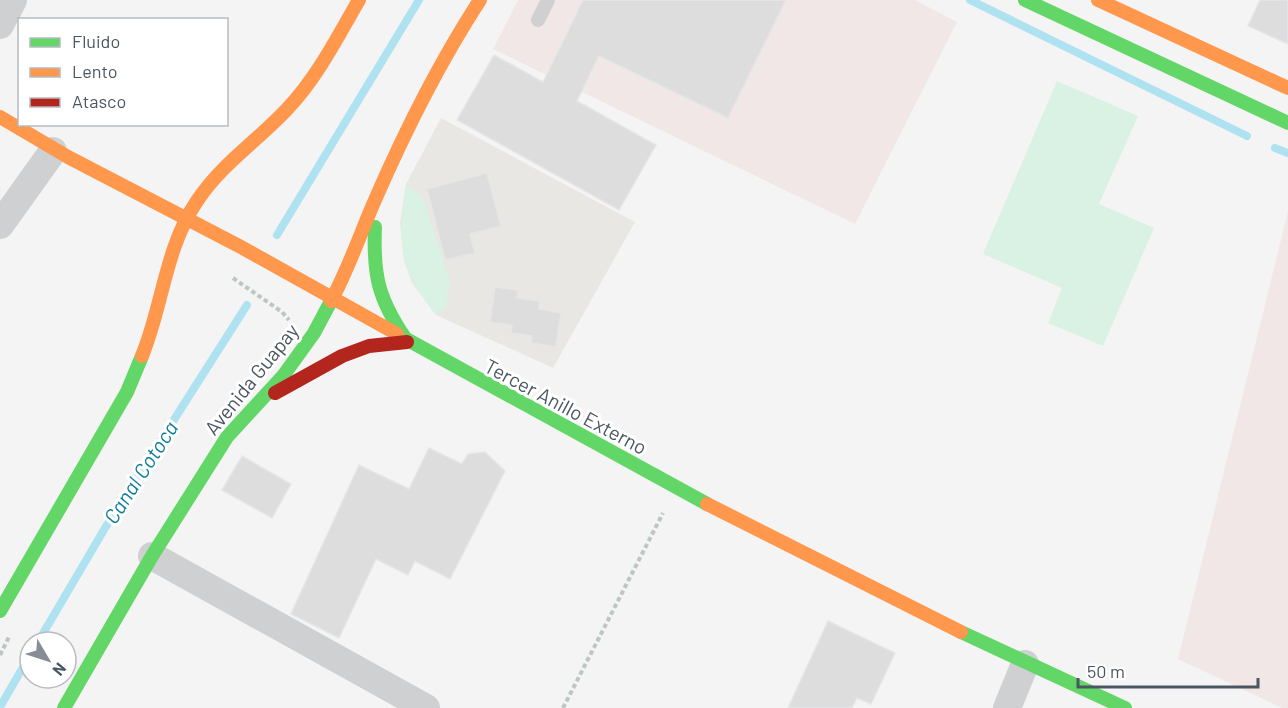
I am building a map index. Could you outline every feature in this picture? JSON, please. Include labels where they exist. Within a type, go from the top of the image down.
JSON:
[{"type":"main road","points":[[0,611],[127,392],[144,352],[168,263],[186,218],[196,202],[234,156],[289,107],[326,57],[359,0]]},
{"type":"main road","name":"Avenida Guapay","points":[[64,708],[152,556],[227,437],[301,353],[349,268],[375,200],[453,41],[480,0]]},
{"type":"main road","points":[[1025,0],[1288,123]]},
{"type":"main road","points":[[1098,0],[1288,88]]},
{"type":"main road","points":[[1087,30],[1093,21],[1102,17],[1113,17],[1217,67],[1234,72],[1254,73]]},
{"type":"main road","points":[[1179,74],[1249,88]]},
{"type":"main road","name":"Tercer Anillo Externo","points":[[0,117],[53,151],[243,248],[407,342],[676,488],[1025,664],[1125,708]]},
{"type":"main road","points":[[261,401],[342,356],[369,346],[407,342],[383,305],[373,272],[375,200]]},
{"type":"street","points":[[0,25],[13,0]]},
{"type":"street","points":[[0,225],[53,151]]},
{"type":"street","points":[[152,556],[426,708]]},
{"type":"street","points":[[1007,708],[1025,664]]},
{"type":"lane","points":[[538,20],[548,0]]},
{"type":"path","points":[[230,276],[282,312],[293,326]]},
{"type":"path","points":[[562,708],[676,488]]},
{"type":"path","points":[[0,655],[11,633]]},
{"type":"shaded area","points":[[518,0],[915,0],[957,22],[855,224],[493,49]]},
{"type":"shaded area","points":[[441,118],[635,222],[553,368],[436,315],[412,283],[404,261],[400,223],[406,184]]},
{"type":"shaded area","points":[[1288,211],[1288,708],[1282,708],[1178,659]]},
{"type":"green space","points":[[1057,81],[1138,116],[1099,204],[1154,228],[1103,346],[1048,323],[1062,288],[983,254]]},
{"type":"green space","points":[[406,184],[423,199],[450,282],[446,307],[436,315],[414,283],[403,254],[402,222]]},
{"type":"building","points":[[583,0],[786,0],[728,118],[599,56],[577,101],[656,145],[619,210],[457,120],[494,55],[543,82]]},
{"type":"building","points":[[1260,0],[1288,0],[1288,44],[1248,26]]},
{"type":"building","points":[[487,173],[501,226],[470,234],[475,253],[445,260],[427,189]]},
{"type":"building","points":[[495,287],[518,290],[517,298],[540,301],[539,309],[561,313],[556,347],[531,343],[532,336],[511,333],[512,325],[490,322]]},
{"type":"building","points":[[429,448],[462,464],[468,454],[485,452],[505,471],[450,579],[415,561],[408,575],[376,559],[339,638],[291,614],[359,465],[409,489]]},
{"type":"building","points":[[242,456],[291,484],[272,518],[222,490]]},
{"type":"building","points":[[828,621],[895,653],[871,704],[857,698],[852,708],[788,708]]},
{"type":"waterway","points":[[277,235],[419,0]]},
{"type":"waterway","points":[[970,0],[1247,136]]},
{"type":"waterway","points":[[1275,148],[1288,153]]},
{"type":"waterway","name":"Canal Cotoca","points":[[45,630],[105,528],[247,305]]},
{"type":"waterway","name":"Canal Cotoca","points":[[0,707],[18,676]]},
{"type":"traffic: fast","points":[[1025,0],[1288,123]]},
{"type":"traffic: fast","points":[[375,227],[375,259],[379,286],[389,311],[405,338]]},
{"type":"traffic: fast","points":[[64,708],[152,556],[227,437],[283,376],[314,333],[331,301]]},
{"type":"traffic: fast","points":[[397,334],[707,504]]},
{"type":"traffic: fast","points":[[0,611],[127,392],[142,356]]},
{"type":"traffic: fast","points":[[961,632],[1125,708]]},
{"type":"traffic: slow","points":[[142,356],[171,257],[186,219],[207,187],[299,95],[327,55],[359,0]]},
{"type":"traffic: slow","points":[[331,301],[349,264],[386,174],[411,123],[451,48],[480,0]]},
{"type":"traffic: slow","points":[[1098,0],[1288,88]]},
{"type":"traffic: slow","points":[[0,117],[68,157],[241,247],[397,334]]},
{"type":"traffic: slow","points":[[707,504],[961,632]]},
{"type":"traffic: jam","points":[[275,393],[342,356],[369,346],[407,342]]}]
